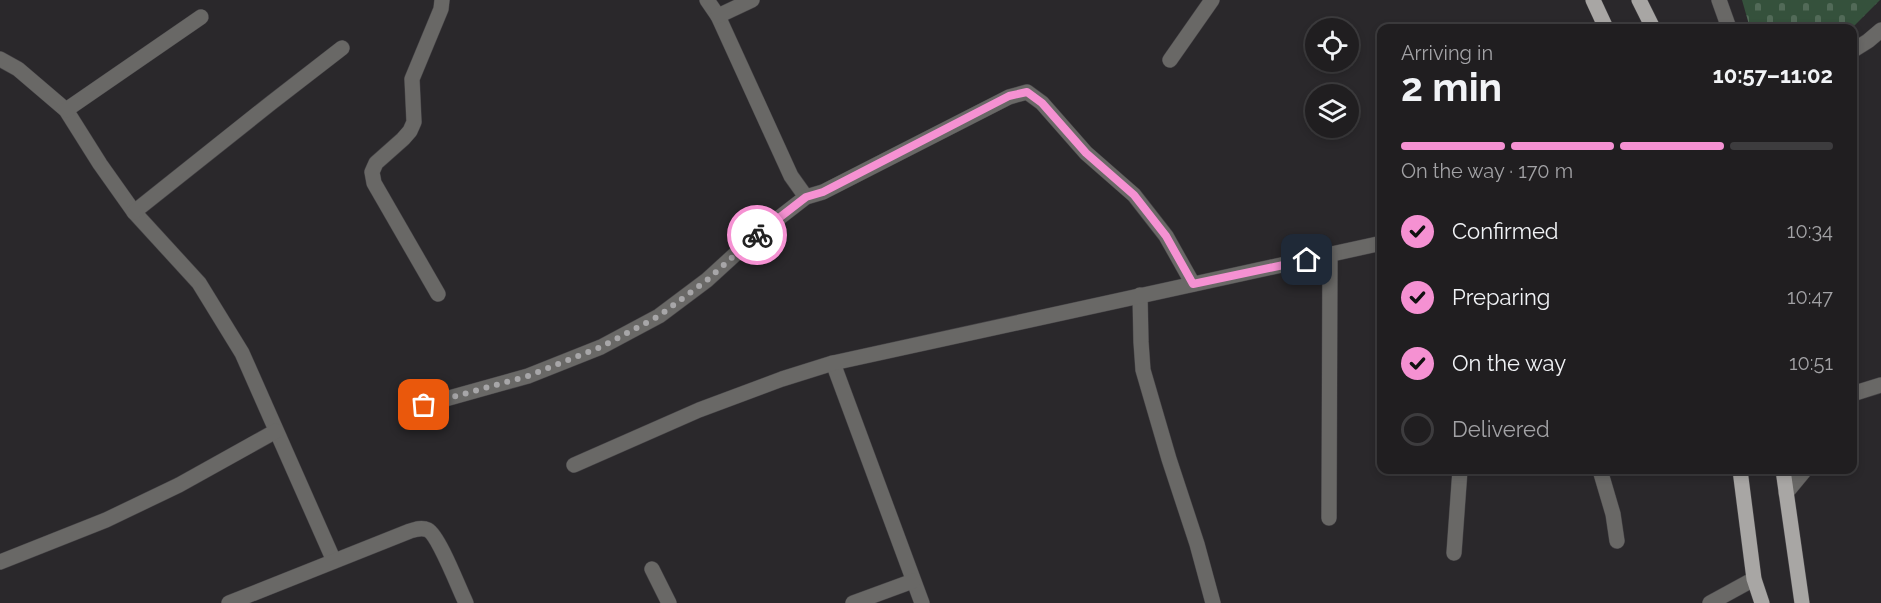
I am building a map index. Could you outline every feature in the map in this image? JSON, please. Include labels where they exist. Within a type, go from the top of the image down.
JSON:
[{"type":"main road","points":[[1593,0],[1604,24]]},
{"type":"main road","points":[[1639,0],[1651,24]]},
{"type":"main road","points":[[1741,474],[1755,579],[1761,603]]},
{"type":"main road","points":[[1784,474],[1802,603]]},
{"type":"street","points":[[438,294],[374,183],[372,172],[376,164],[404,140],[414,122],[412,79],[441,9],[442,0]]},
{"type":"street","points":[[707,0],[718,16],[791,176],[806,197]]},
{"type":"street","points":[[718,16],[752,0]]},
{"type":"street","points":[[1170,60],[1212,0]]},
{"type":"street","points":[[1719,0],[1728,24]]},
{"type":"street","points":[[66,110],[201,17]]},
{"type":"street","points":[[1857,48],[1881,30]]},
{"type":"street","points":[[134,212],[342,48]]},
{"type":"street","points":[[0,59],[18,69],[66,110],[134,212],[199,283],[242,353],[334,561]]},
{"type":"street","points":[[424,405],[528,376],[601,347],[659,316],[707,280],[753,238],[806,197],[823,192],[1009,96],[1027,92],[1042,103],[1086,153],[1134,195],[1166,236],[1193,284]]},
{"type":"street","points":[[574,465],[699,410],[833,363],[1377,244]]},
{"type":"street","points":[[1329,518],[1330,255]]},
{"type":"street","points":[[1140,296],[1143,370],[1213,603]]},
{"type":"street","points":[[833,363],[922,603]]},
{"type":"street","points":[[1857,392],[1881,384]]},
{"type":"street","points":[[0,562],[106,520],[158,495],[276,431]]},
{"type":"street","points":[[1454,553],[1460,474]]},
{"type":"street","points":[[1601,474],[1613,514],[1617,542]]},
{"type":"street","points":[[1786,493],[1801,474]]},
{"type":"street","points":[[229,603],[421,528],[430,531],[438,542],[466,603]]},
{"type":"street","points":[[652,569],[669,603]]},
{"type":"street","points":[[1710,603],[1755,579]]},
{"type":"street","points":[[854,603],[914,581]]},
{"type":"green space","points":[[1742,0],[1880,0],[1856,24],[1749,24]]},
{"type":"way so far","points":[[424,405],[528,376],[601,347],[659,316],[707,280],[757,235]]},
{"type":"route","points":[[757,235],[806,197],[823,192],[1009,96],[1027,92],[1042,103],[1086,153],[1134,195],[1166,236],[1193,284],[1307,260]]}]
